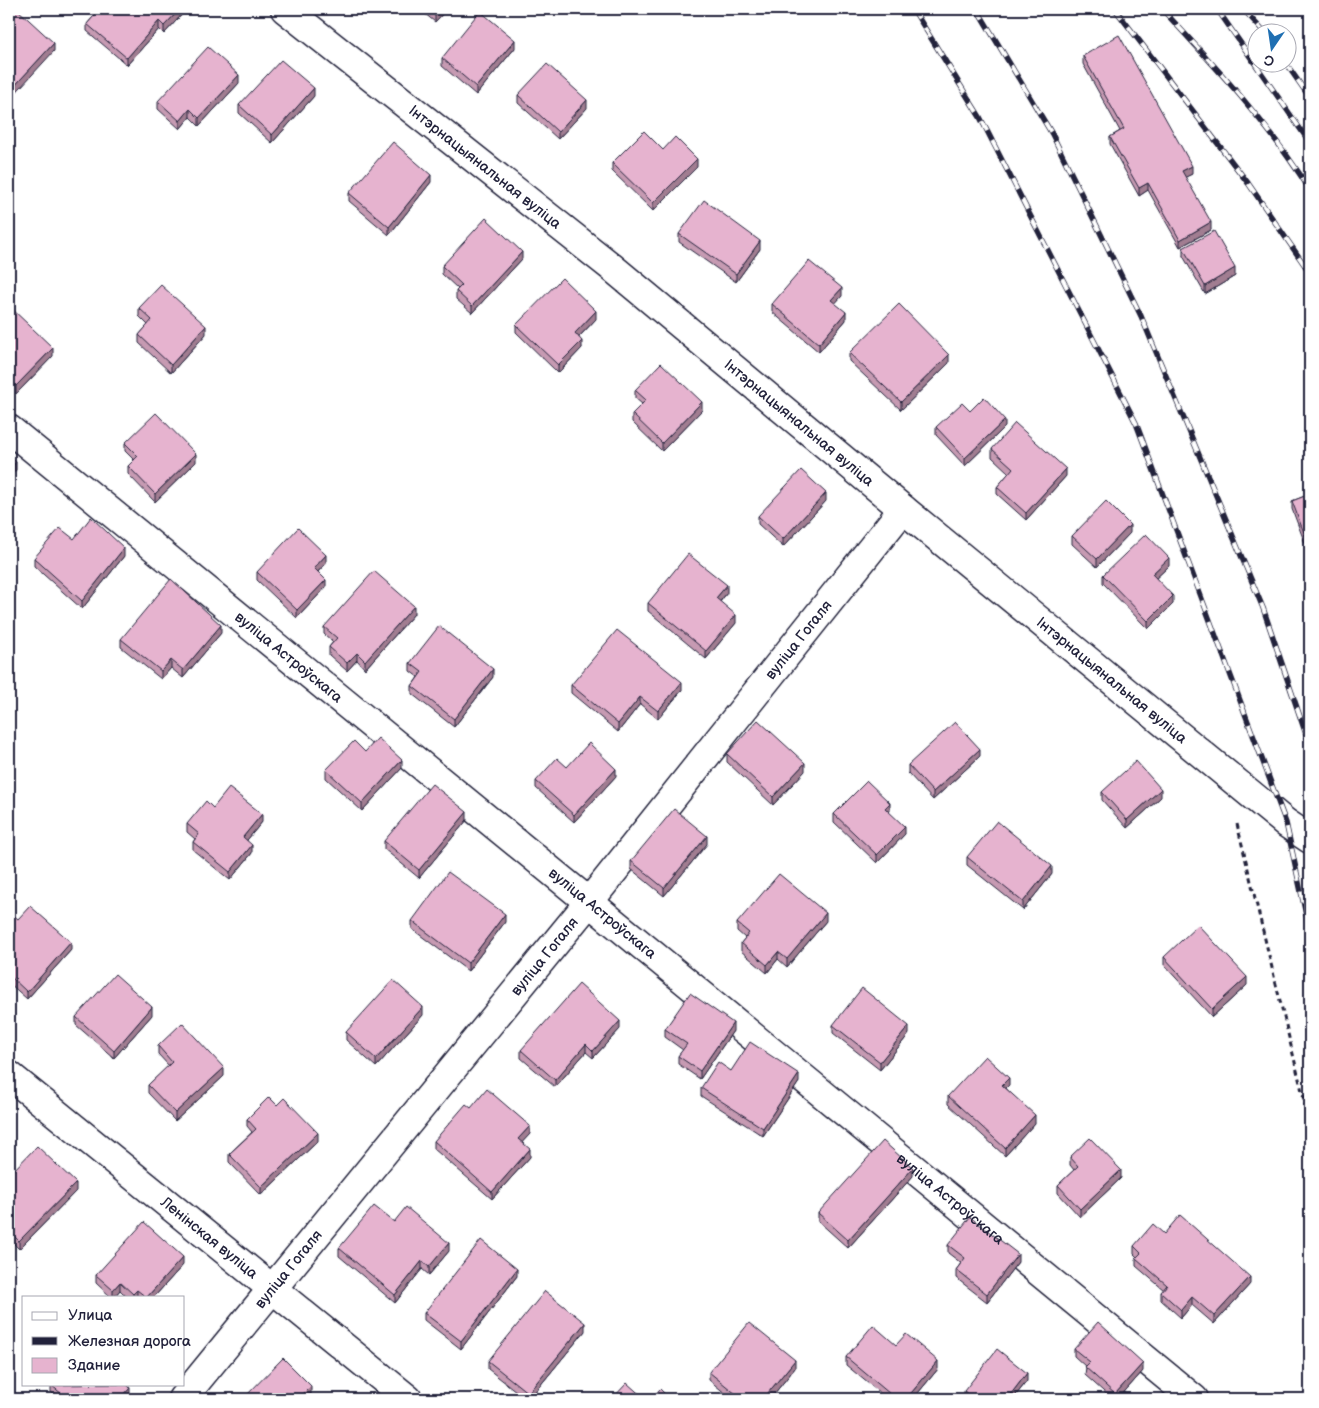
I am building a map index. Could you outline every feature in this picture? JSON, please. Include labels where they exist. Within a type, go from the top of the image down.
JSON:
[{"type":"street","name":"Інтэрнацыянальная вуліца","points":[[285,9],[608,265],[1279,818],[1310,839]]},
{"type":"street","name":"вуліца Астроўскага","points":[[9,430],[589,902],[1194,1399]]},
{"type":"street","name":"вуліца Гогаля","points":[[182,1399],[589,902],[903,509]]},
{"type":"street","name":"Ленінская вуліца","points":[[9,1075],[408,1399]]},
{"type":"path","points":[[1236,820],[1310,1124]]},
{"type":"building","points":[[13,9],[17,9],[54,43],[9,92],[9,13]]},
{"type":"building","points":[[100,9],[180,9],[164,26],[159,21],[127,58],[87,24]]},
{"type":"building","points":[[428,9],[440,9],[435,15]]},
{"type":"building","points":[[480,11],[515,40],[476,87],[442,58]]},
{"type":"building","points":[[1119,35],[1192,166],[1182,171],[1211,222],[1180,240],[1148,183],[1139,188],[1110,137],[1124,129],[1083,56]]},
{"type":"building","points":[[208,47],[239,75],[199,118],[190,109],[180,121],[158,101]]},
{"type":"building","points":[[281,60],[314,88],[272,135],[239,105]]},
{"type":"building","points":[[547,64],[587,100],[558,132],[518,95]]},
{"type":"building","points":[[644,131],[663,150],[675,137],[697,159],[653,203],[612,163]]},
{"type":"building","points":[[393,142],[431,175],[389,227],[349,193]]},
{"type":"building","points":[[704,200],[760,241],[736,274],[679,234]]},
{"type":"building","points":[[486,218],[522,252],[472,306],[456,291],[462,285],[442,266]]},
{"type":"building","points":[[1214,231],[1235,268],[1205,286],[1183,248]]},
{"type":"building","points":[[809,261],[842,288],[831,300],[846,312],[819,344],[772,304]]},
{"type":"building","points":[[562,278],[596,311],[575,333],[582,341],[558,365],[516,325]]},
{"type":"building","points":[[161,285],[206,326],[171,365],[139,335],[152,320],[139,308]]},
{"type":"building","points":[[899,304],[949,355],[901,402],[849,353]]},
{"type":"building","points":[[9,306],[53,348],[16,386],[9,379]]},
{"type":"building","points":[[661,363],[702,402],[662,443],[632,414],[646,400],[635,390]]},
{"type":"building","points":[[984,397],[1005,420],[965,458],[936,427],[962,403],[970,411]]},
{"type":"building","points":[[156,413],[196,454],[155,494],[128,466],[138,456],[125,443]]},
{"type":"building","points":[[1015,423],[1066,469],[1026,513],[997,487],[1013,468],[992,449]]},
{"type":"building","points":[[9,455],[16,462],[9,470]]},
{"type":"building","points":[[801,470],[826,493],[783,539],[758,516]]},
{"type":"building","points":[[1310,494],[1310,536],[1306,538],[1292,501]]},
{"type":"building","points":[[1106,501],[1130,525],[1097,559],[1072,536]]},
{"type":"building","points":[[91,517],[124,548],[82,601],[34,558],[60,528],[74,539]]},
{"type":"building","points":[[298,528],[326,555],[314,568],[326,580],[297,610],[257,572]]},
{"type":"building","points":[[1146,534],[1169,558],[1152,574],[1173,596],[1148,621],[1103,575]]},
{"type":"building","points":[[688,554],[727,585],[716,598],[736,615],[706,651],[648,603]]},
{"type":"building","points":[[374,571],[414,606],[365,661],[357,653],[347,663],[329,647],[337,638],[324,627]]},
{"type":"building","points":[[171,579],[221,625],[183,670],[171,660],[161,671],[121,639]]},
{"type":"building","points":[[439,626],[493,669],[454,719],[412,686],[422,672],[410,663]]},
{"type":"building","points":[[617,630],[682,682],[658,711],[640,697],[618,724],[571,685]]},
{"type":"building","points":[[758,720],[805,763],[773,797],[727,754]]},
{"type":"building","points":[[955,722],[980,749],[933,792],[908,765]]},
{"type":"building","points":[[378,738],[402,760],[362,803],[326,770],[354,741],[365,752]]},
{"type":"building","points":[[589,743],[616,769],[574,815],[536,781],[557,758],[567,767]]},
{"type":"building","points":[[1136,761],[1161,789],[1127,820],[1102,792]]},
{"type":"building","points":[[867,781],[890,803],[885,808],[905,827],[877,855],[834,814]]},
{"type":"building","points":[[432,784],[467,812],[419,870],[384,841]]},
{"type":"building","points":[[229,788],[262,814],[243,837],[252,845],[230,872],[193,842],[199,834],[187,824],[206,801],[213,808]]},
{"type":"building","points":[[674,809],[707,836],[664,888],[631,861]]},
{"type":"building","points":[[997,821],[1052,866],[1023,902],[967,857]]},
{"type":"building","points":[[448,872],[505,914],[468,963],[412,921]]},
{"type":"building","points":[[779,874],[826,913],[787,959],[778,952],[767,965],[741,943],[749,933],[737,923]]},
{"type":"building","points":[[30,906],[71,942],[27,992],[9,975],[9,918],[12,914],[18,919]]},
{"type":"building","points":[[1198,925],[1247,977],[1212,1009],[1164,957]]},
{"type":"building","points":[[115,974],[152,1007],[114,1051],[76,1017]]},
{"type":"building","points":[[393,980],[423,1007],[376,1059],[346,1032]]},
{"type":"building","points":[[579,984],[620,1021],[593,1051],[586,1044],[555,1080],[521,1050]]},
{"type":"building","points":[[862,988],[909,1026],[880,1062],[833,1025]]},
{"type":"building","points":[[690,993],[733,1023],[700,1071],[678,1056],[687,1044],[665,1029]]},
{"type":"building","points":[[182,1023],[224,1068],[175,1113],[148,1085],[172,1062],[158,1046]]},
{"type":"building","points":[[750,1042],[799,1074],[763,1128],[701,1088],[718,1062],[731,1071]]},
{"type":"building","points":[[985,1056],[1009,1078],[1002,1085],[1035,1115],[1005,1148],[948,1096]]},
{"type":"building","points":[[487,1089],[530,1126],[518,1139],[530,1149],[492,1192],[434,1141],[466,1104],[471,1108]]},
{"type":"building","points":[[269,1097],[277,1105],[284,1098],[318,1133],[261,1187],[229,1154],[256,1129],[247,1119]]},
{"type":"building","points":[[1090,1138],[1121,1170],[1080,1209],[1058,1185],[1078,1166],[1070,1157]]},
{"type":"building","points":[[883,1141],[913,1168],[848,1240],[818,1213]]},
{"type":"building","points":[[37,1146],[76,1183],[19,1241],[9,1231],[9,1175]]},
{"type":"building","points":[[374,1206],[394,1222],[406,1207],[449,1243],[429,1267],[422,1261],[395,1295],[339,1248]]},
{"type":"building","points":[[1180,1215],[1250,1277],[1214,1316],[1192,1297],[1181,1310],[1161,1292],[1167,1285],[1136,1258],[1141,1253],[1134,1246],[1153,1224],[1164,1234]]},
{"type":"building","points":[[970,1217],[1018,1254],[987,1294],[956,1270],[965,1258],[948,1245]]},
{"type":"building","points":[[144,1222],[183,1257],[148,1296],[145,1296],[137,1290],[133,1294],[120,1282],[113,1290],[96,1275]]},
{"type":"building","points":[[481,1240],[517,1269],[461,1341],[424,1313]]},
{"type":"building","points":[[545,1291],[585,1323],[528,1393],[488,1361]]},
{"type":"building","points":[[1098,1322],[1143,1363],[1115,1394],[1085,1367],[1090,1362],[1074,1349]]},
{"type":"building","points":[[749,1323],[795,1360],[763,1399],[742,1399],[709,1372]]},
{"type":"building","points":[[873,1325],[896,1345],[906,1334],[938,1361],[906,1399],[896,1399],[846,1357]]},
{"type":"building","points":[[997,1349],[1027,1373],[1007,1399],[974,1399],[964,1391]]},
{"type":"building","points":[[283,1358],[311,1386],[298,1399],[243,1399]]},
{"type":"building","points":[[627,1383],[645,1399],[612,1399]]},
{"type":"building","points":[[52,1386],[128,1386],[130,1388],[120,1399],[68,1399]]},
{"type":"building","points":[[660,1389],[670,1399],[651,1399]]},
{"type":"railway","points":[[913,9],[980,117],[1136,423],[1286,823],[1310,933]]},
{"type":"railway","points":[[977,9],[1052,134],[1141,316],[1263,608],[1310,746]]},
{"type":"railway","points":[[1115,9],[1248,183],[1310,273]]},
{"type":"railway","points":[[1162,9],[1259,119],[1310,190]]},
{"type":"railway","points":[[1217,9],[1310,143]]},
{"type":"railway","points":[[1243,9],[1255,22]]},
{"type":"railway","points":[[1304,9],[1310,15]]},
{"type":"railway","points":[[1292,72],[1310,98]]}]
